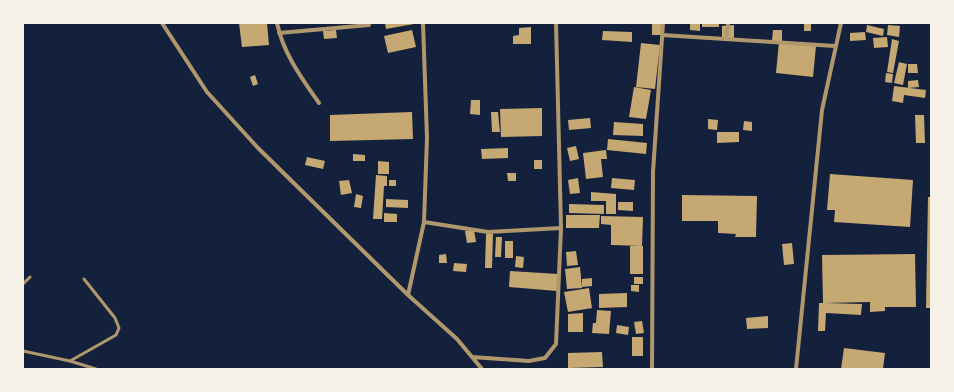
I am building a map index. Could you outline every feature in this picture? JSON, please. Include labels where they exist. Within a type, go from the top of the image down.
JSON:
[{"type":"street","points":[[162,23],[207,92],[258,148],[408,295],[457,338],[482,369]]},
{"type":"street","points":[[277,23],[279,33],[295,70],[319,103]]},
{"type":"street","points":[[408,295],[424,222],[427,138],[423,23]]},
{"type":"street","points":[[472,357],[529,361],[545,358],[556,344],[561,228],[556,23]]},
{"type":"street","points":[[652,369],[653,172],[663,23]]},
{"type":"street","points":[[726,39],[728,23]]},
{"type":"street","points":[[796,369],[822,110],[841,23]]},
{"type":"street","points":[[279,33],[369,25]]},
{"type":"street","points":[[662,35],[835,46]]},
{"type":"street","points":[[424,222],[488,232],[561,228]]},
{"type":"lane","points":[[23,284],[30,277]]},
{"type":"lane","points":[[70,360],[116,335],[120,328],[115,318],[84,279]]},
{"type":"lane","points":[[23,351],[70,360],[96,369]]},
{"type":"building","points":[[239,23],[267,23],[269,45],[242,47]]},
{"type":"building","points":[[385,23],[414,23],[414,24],[386,29]]},
{"type":"building","points":[[652,23],[661,23],[661,35],[652,35]]},
{"type":"building","points":[[690,23],[700,23],[700,31],[690,30]]},
{"type":"building","points":[[702,23],[719,23],[719,27],[702,27]]},
{"type":"building","points":[[804,23],[811,23],[811,31],[804,31]]},
{"type":"building","points":[[734,25],[734,40],[722,40],[722,26]]},
{"type":"building","points":[[867,25],[884,29],[883,36],[866,32]]},
{"type":"building","points":[[888,25],[900,26],[899,37],[887,35]]},
{"type":"building","points":[[531,27],[531,44],[513,44],[513,36],[519,35],[519,28]]},
{"type":"building","points":[[336,30],[337,38],[324,39],[323,31]]},
{"type":"building","points":[[412,30],[416,47],[388,53],[384,36]]},
{"type":"building","points":[[773,30],[782,30],[782,41],[772,41]]},
{"type":"building","points":[[603,31],[632,32],[632,42],[602,40]]},
{"type":"building","points":[[865,32],[866,40],[850,41],[850,33]]},
{"type":"building","points":[[887,37],[888,47],[874,48],[873,38]]},
{"type":"building","points":[[892,39],[899,41],[893,73],[887,72]]},
{"type":"building","points":[[779,42],[816,46],[813,77],[776,73]]},
{"type":"building","points":[[641,43],[660,45],[655,89],[636,87]]},
{"type":"building","points":[[899,62],[907,64],[903,85],[894,83]]},
{"type":"building","points":[[908,64],[917,64],[918,73],[908,73]]},
{"type":"building","points":[[886,73],[893,74],[892,83],[885,82]]},
{"type":"building","points":[[255,75],[258,84],[253,86],[250,77]]},
{"type":"building","points":[[918,80],[919,87],[908,88],[908,81]]},
{"type":"building","points":[[894,86],[926,90],[925,98],[904,95],[903,103],[892,101]]},
{"type":"building","points":[[634,87],[651,90],[646,119],[629,117]]},
{"type":"building","points":[[471,100],[480,100],[480,115],[470,114]]},
{"type":"building","points":[[542,108],[542,136],[501,137],[500,109]]},
{"type":"building","points":[[412,112],[413,139],[330,141],[330,115]]},
{"type":"building","points":[[491,112],[498,112],[500,132],[492,132]]},
{"type":"building","points":[[915,115],[924,115],[925,143],[916,143]]},
{"type":"building","points":[[590,118],[591,128],[569,130],[568,120]]},
{"type":"building","points":[[708,119],[718,120],[717,130],[708,129]]},
{"type":"building","points":[[744,121],[752,122],[752,131],[743,130]]},
{"type":"building","points":[[614,122],[643,124],[643,136],[613,135]]},
{"type":"building","points":[[717,132],[739,132],[739,142],[717,143]]},
{"type":"building","points":[[608,139],[647,143],[646,154],[607,150]]},
{"type":"building","points":[[576,146],[579,159],[570,161],[567,148]]},
{"type":"building","points":[[508,148],[508,158],[482,159],[481,149]]},
{"type":"building","points":[[606,150],[607,159],[601,159],[603,177],[586,179],[583,153]]},
{"type":"building","points":[[353,154],[365,155],[365,161],[353,161]]},
{"type":"building","points":[[307,157],[325,161],[323,169],[305,165]]},
{"type":"building","points":[[534,160],[542,160],[542,169],[534,169]]},
{"type":"building","points":[[378,161],[389,162],[389,174],[378,174]]},
{"type":"building","points":[[507,173],[516,173],[516,181],[508,181]]},
{"type":"building","points":[[830,174],[913,180],[910,227],[834,222],[835,210],[827,210]]},
{"type":"building","points":[[376,175],[387,176],[387,186],[384,186],[382,219],[373,219]]},
{"type":"building","points":[[578,178],[580,193],[570,194],[568,180]]},
{"type":"building","points":[[612,178],[635,180],[634,190],[611,188]]},
{"type":"building","points":[[349,180],[352,193],[341,195],[339,181]]},
{"type":"building","points":[[389,180],[396,180],[396,186],[389,186]]},
{"type":"building","points":[[591,192],[616,194],[616,214],[606,214],[606,201],[591,201]]},
{"type":"building","points":[[356,194],[363,196],[361,208],[354,207]]},
{"type":"building","points":[[682,195],[757,196],[756,237],[735,237],[736,234],[718,233],[718,221],[682,221]]},
{"type":"building","points":[[928,197],[931,197],[931,308],[926,308]]},
{"type":"building","points":[[386,199],[408,200],[408,208],[386,207]]},
{"type":"building","points":[[618,202],[633,202],[633,211],[618,210]]},
{"type":"building","points":[[569,204],[604,205],[604,214],[569,213]]},
{"type":"building","points":[[384,213],[397,214],[397,222],[384,222]]},
{"type":"building","points":[[566,215],[600,215],[599,228],[566,228]]},
{"type":"building","points":[[601,216],[643,217],[642,246],[611,245],[611,225],[601,224]]},
{"type":"building","points":[[474,230],[476,242],[467,243],[465,231]]},
{"type":"building","points":[[486,234],[493,234],[492,268],[485,268]]},
{"type":"building","points":[[496,237],[502,237],[501,257],[495,257]]},
{"type":"building","points":[[505,241],[513,241],[513,258],[505,258]]},
{"type":"building","points":[[792,243],[794,264],[784,265],[782,244]]},
{"type":"building","points":[[630,246],[643,246],[643,274],[630,274]]},
{"type":"building","points":[[576,251],[578,265],[567,266],[566,252]]},
{"type":"building","points":[[446,254],[447,263],[439,263],[439,255]]},
{"type":"building","points":[[915,254],[916,307],[885,307],[885,311],[870,312],[870,302],[825,303],[862,304],[861,315],[826,313],[825,331],[818,331],[819,303],[823,303],[822,255]]},
{"type":"building","points":[[516,256],[524,257],[523,268],[515,267]]},
{"type":"building","points":[[454,263],[467,264],[466,272],[453,271]]},
{"type":"building","points":[[580,267],[582,288],[567,289],[565,269]]},
{"type":"building","points":[[510,271],[558,274],[557,291],[509,287]]},
{"type":"building","points":[[634,277],[643,277],[643,284],[634,284]]},
{"type":"building","points":[[592,278],[592,286],[582,287],[582,279]]},
{"type":"building","points":[[631,285],[639,285],[639,292],[631,291]]},
{"type":"building","points":[[589,288],[592,308],[568,312],[564,292]]},
{"type":"building","points":[[627,293],[627,307],[599,308],[599,294]]},
{"type":"building","points":[[597,310],[611,311],[609,334],[592,333],[593,323],[596,323]]},
{"type":"building","points":[[583,313],[583,332],[568,332],[568,314]]},
{"type":"building","points":[[768,316],[768,328],[747,329],[746,318]]},
{"type":"building","points":[[642,321],[644,333],[636,334],[634,322]]},
{"type":"building","points":[[617,325],[629,327],[628,335],[616,333]]},
{"type":"building","points":[[632,337],[643,337],[643,356],[632,356]]},
{"type":"building","points":[[844,348],[885,353],[883,369],[841,369]]},
{"type":"building","points":[[602,352],[603,367],[568,368],[568,353]]}]
